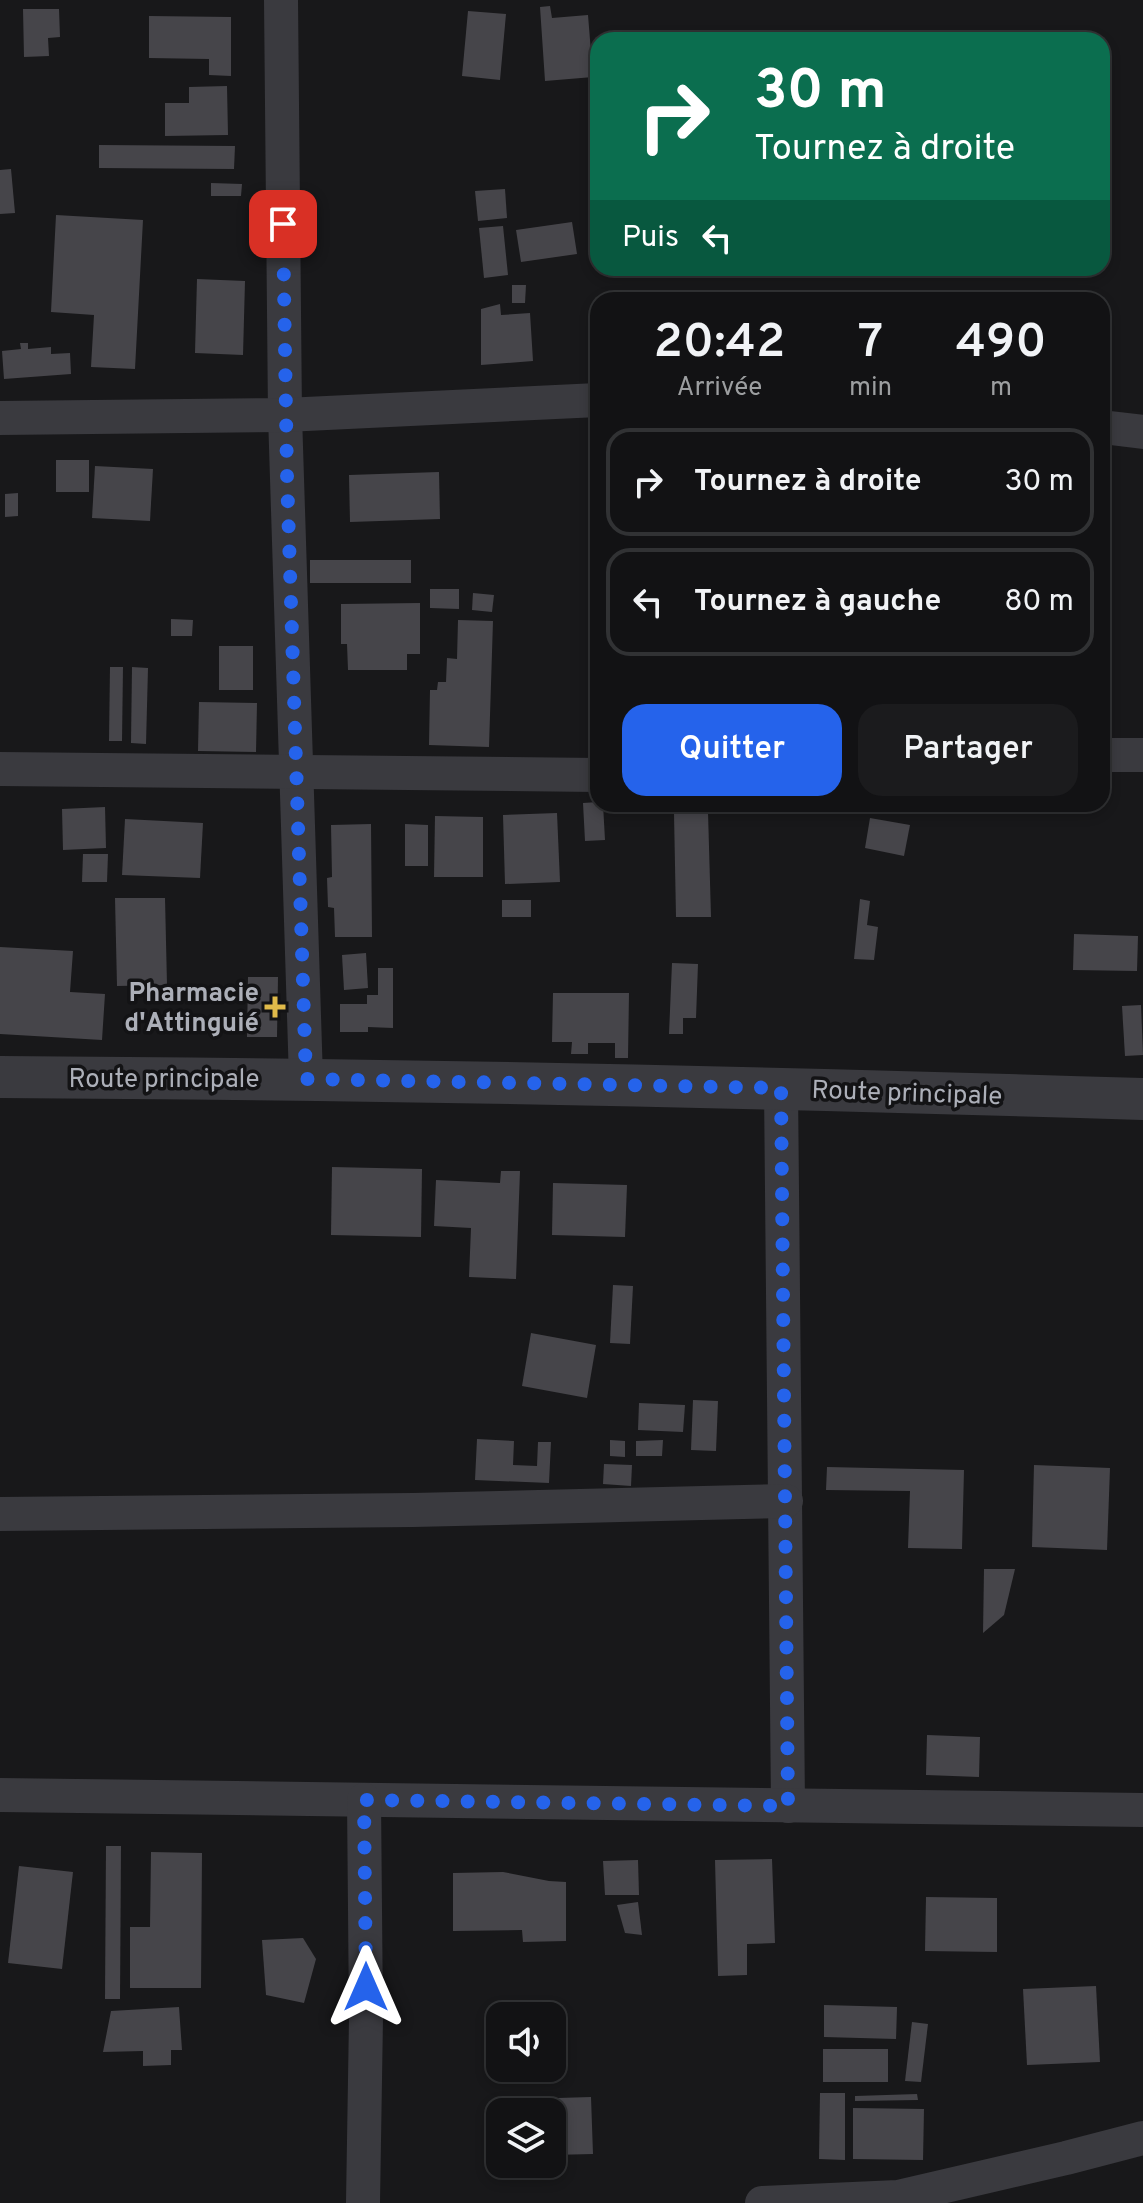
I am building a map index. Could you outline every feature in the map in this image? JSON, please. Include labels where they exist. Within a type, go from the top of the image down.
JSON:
[{"type":"street","points":[[281,0],[285,415],[306,1079]]},
{"type":"street","points":[[0,418],[285,415],[590,400]]},
{"type":"street","points":[[1110,428],[1143,432]]},
{"type":"street","points":[[1110,755],[1143,755]]},
{"type":"street","points":[[0,769],[590,775]]},
{"type":"street","name":"Route principale","points":[[0,1077],[781,1088],[1143,1099]]},
{"type":"street","points":[[781,1088],[788,1806]]},
{"type":"street","points":[[0,1514],[413,1510],[786,1501]]},
{"type":"street","points":[[0,1795],[1143,1810]]},
{"type":"street","points":[[363,2203],[366,2018],[364,1800]]},
{"type":"street","points":[[762,2203],[898,2200],[1143,2138]]},
{"type":"building","points":[[550,6],[552,18],[588,15],[590,77],[545,81],[540,7]]},
{"type":"building","points":[[23,9],[59,9],[60,37],[48,38],[49,56],[24,57]]},
{"type":"building","points":[[468,11],[506,14],[500,80],[462,76]]},
{"type":"building","points":[[149,16],[231,17],[231,76],[209,75],[209,59],[149,58]]},
{"type":"building","points":[[227,86],[228,135],[165,136],[165,103],[189,103],[189,87]]},
{"type":"building","points":[[99,145],[235,146],[234,169],[99,168]]},
{"type":"building","points":[[11,169],[15,213],[0,214],[0,170]]},
{"type":"building","points":[[211,183],[242,184],[241,196],[211,196]]},
{"type":"building","points":[[505,189],[507,218],[478,221],[475,191]]},
{"type":"building","points":[[56,215],[143,220],[135,369],[91,367],[94,315],[51,312]]},
{"type":"building","points":[[572,222],[577,254],[521,262],[516,230]]},
{"type":"building","points":[[503,226],[508,275],[484,278],[479,228]]},
{"type":"building","points":[[197,279],[245,281],[243,355],[195,353]]},
{"type":"building","points":[[512,285],[526,285],[525,303],[512,303]]},
{"type":"building","points":[[500,304],[501,315],[530,313],[533,361],[481,365],[481,309]]},
{"type":"building","points":[[20,343],[28,343],[28,349],[51,347],[51,354],[70,353],[71,374],[4,379],[2,351],[21,349]]},
{"type":"building","points":[[56,460],[89,460],[89,492],[56,492]]},
{"type":"building","points":[[95,466],[153,469],[150,521],[92,518]]},
{"type":"building","points":[[439,472],[440,519],[350,522],[349,475]]},
{"type":"building","points":[[18,493],[18,516],[5,517],[5,494]]},
{"type":"building","points":[[310,560],[411,560],[411,583],[310,583]]},
{"type":"building","points":[[430,589],[459,589],[459,609],[430,608]]},
{"type":"building","points":[[473,593],[494,595],[492,612],[472,610]]},
{"type":"building","points":[[420,603],[420,654],[407,654],[407,670],[348,670],[347,644],[341,644],[341,604]]},
{"type":"building","points":[[171,619],[193,620],[192,636],[171,636]]},
{"type":"building","points":[[458,620],[493,621],[489,747],[429,745],[430,690],[437,690],[438,682],[446,682],[447,658],[457,659]]},
{"type":"building","points":[[219,646],[253,646],[253,690],[219,690]]},
{"type":"building","points":[[110,667],[123,667],[122,741],[109,741]]},
{"type":"building","points":[[132,667],[148,668],[146,744],[131,743]]},
{"type":"building","points":[[199,702],[257,703],[256,752],[198,751]]},
{"type":"building","points":[[583,803],[590,803],[590,812],[603,812],[605,840],[585,841]]},
{"type":"building","points":[[105,807],[106,848],[63,850],[62,809]]},
{"type":"building","points":[[708,812],[711,917],[676,917],[674,813]]},
{"type":"building","points":[[557,813],[560,882],[505,884],[503,815]]},
{"type":"building","points":[[435,816],[483,817],[483,877],[434,877]]},
{"type":"building","points":[[870,818],[910,825],[904,856],[865,848]]},
{"type":"building","points":[[125,819],[203,823],[200,878],[122,875]]},
{"type":"building","points":[[371,824],[372,937],[335,937],[334,908],[328,907],[327,878],[332,877],[331,825]]},
{"type":"building","points":[[405,824],[428,825],[428,866],[405,866]]},
{"type":"building","points":[[83,854],[108,854],[107,882],[82,882]]},
{"type":"building","points":[[115,898],[165,898],[167,985],[117,986]]},
{"type":"building","points":[[860,899],[870,901],[867,925],[878,927],[874,960],[854,959]]},
{"type":"building","points":[[502,900],[531,900],[531,917],[502,917]]},
{"type":"building","points":[[1074,934],[1138,936],[1137,971],[1073,970]]},
{"type":"building","points":[[0,947],[73,951],[70,992],[105,994],[102,1040],[0,1034]]},
{"type":"building","points":[[366,953],[368,988],[344,990],[342,955]]},
{"type":"building","points":[[672,963],[698,964],[696,1018],[683,1018],[683,1034],[669,1034]]},
{"type":"building","points":[[378,968],[393,968],[393,1028],[368,1027],[368,1032],[340,1032],[340,1004],[367,1004],[367,995],[378,995]]},
{"type":"building","points":[[248,977],[278,977],[277,1037],[247,1037]]},
{"type":"building","points":[[553,993],[629,993],[628,1058],[615,1058],[615,1043],[588,1043],[588,1054],[571,1054],[572,1042],[552,1042]]},
{"type":"building","points":[[1141,1005],[1143,1055],[1125,1056],[1122,1006]]},
{"type":"building","points":[[332,1167],[422,1169],[421,1237],[331,1235]]},
{"type":"building","points":[[501,1171],[520,1171],[516,1279],[469,1277],[471,1228],[434,1226],[436,1180],[500,1183]]},
{"type":"building","points":[[553,1183],[627,1185],[625,1237],[552,1235]]},
{"type":"building","points":[[613,1285],[633,1286],[630,1344],[610,1343]]},
{"type":"building","points":[[531,1333],[596,1345],[587,1398],[522,1386]]},
{"type":"building","points":[[693,1400],[718,1401],[716,1451],[691,1450]]},
{"type":"building","points":[[639,1403],[685,1405],[683,1432],[638,1430]]},
{"type":"building","points":[[477,1439],[514,1441],[513,1465],[537,1466],[538,1442],[551,1442],[549,1483],[475,1480]]},
{"type":"building","points":[[610,1440],[625,1441],[625,1457],[610,1456]]},
{"type":"building","points":[[663,1440],[662,1456],[636,1456],[636,1441]]},
{"type":"building","points":[[604,1464],[632,1465],[631,1486],[603,1484]]},
{"type":"building","points":[[1034,1465],[1110,1468],[1107,1550],[1032,1547]]},
{"type":"building","points":[[827,1467],[964,1470],[962,1549],[908,1548],[910,1491],[826,1490]]},
{"type":"building","points":[[984,1569],[1015,1569],[1004,1615],[983,1633]]},
{"type":"building","points":[[927,1735],[980,1737],[979,1777],[926,1775]]},
{"type":"building","points":[[106,1846],[121,1846],[120,1999],[105,1999]]},
{"type":"building","points":[[151,1852],[202,1853],[201,1988],[130,1988],[130,1927],[150,1927]]},
{"type":"building","points":[[772,1859],[775,1943],[747,1944],[747,1975],[718,1976],[715,1860]]},
{"type":"building","points":[[638,1860],[639,1895],[605,1895],[603,1861]]},
{"type":"building","points":[[19,1866],[73,1872],[62,1969],[8,1963]]},
{"type":"building","points":[[503,1872],[566,1882],[566,1941],[523,1942],[522,1930],[453,1931],[453,1873]]},
{"type":"building","points":[[926,1897],[997,1898],[997,1952],[925,1951]]},
{"type":"building","points":[[638,1902],[642,1935],[625,1933],[617,1905]]},
{"type":"building","points":[[303,1938],[316,1959],[304,2003],[266,1995],[262,1940]]},
{"type":"building","points":[[1096,1986],[1100,2062],[1027,2065],[1023,1989]]},
{"type":"building","points":[[824,2005],[897,2007],[896,2039],[824,2037]]},
{"type":"building","points":[[179,2007],[182,2050],[171,2050],[171,2065],[143,2066],[143,2051],[103,2052],[111,2011]]},
{"type":"building","points":[[912,2022],[928,2024],[921,2082],[905,2081]]},
{"type":"building","points":[[823,2049],[888,2049],[888,2082],[823,2082]]},
{"type":"building","points":[[820,2093],[845,2093],[845,2160],[819,2159]]},
{"type":"building","points":[[917,2094],[918,2100],[855,2101],[855,2096]]},
{"type":"building","points":[[591,2097],[593,2154],[566,2155],[566,2098],[559,2098]]},
{"type":"building","points":[[853,2108],[924,2109],[923,2160],[853,2159]]},
{"type":"place","name":"Pharmacie d'Attinguié","points":[[275,1007]]},
{"type":"route","points":[[283,224],[285,415],[306,1079],[781,1088],[788,1806],[364,1800],[366,1987]]}]
